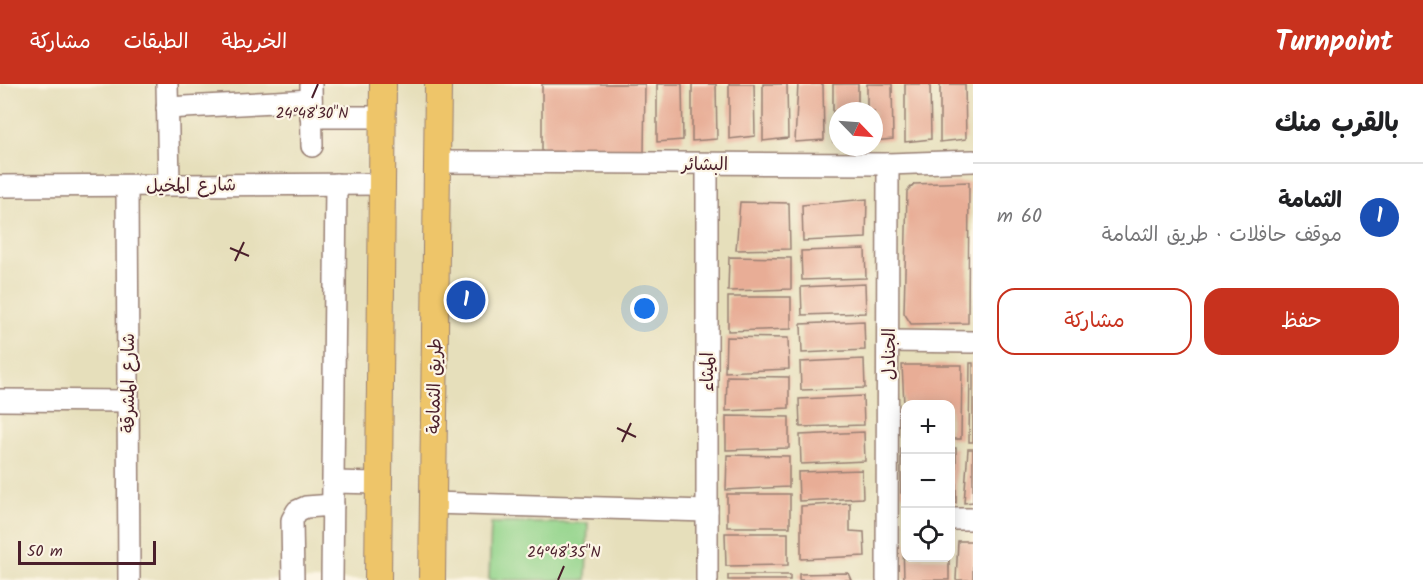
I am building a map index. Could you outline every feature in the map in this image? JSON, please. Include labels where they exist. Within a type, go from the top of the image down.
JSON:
[{"type":"main road","points":[[378,580],[383,84]]},
{"type":"main road","name":"طريق الثمامة","points":[[432,580],[438,84]]},
{"type":"main road","points":[[432,503],[436,580]]},
{"type":"street","points":[[166,84],[169,184]]},
{"type":"street","points":[[167,108],[311,100],[383,117]]},
{"type":"street","points":[[311,100],[312,146]]},
{"type":"street","name":"البشائر","points":[[437,162],[888,164],[973,161]]},
{"type":"street","name":"الميثاء","points":[[706,580],[707,164]]},
{"type":"street","name":"الجنادل","points":[[887,580],[896,519],[889,341],[888,164]]},
{"type":"street","points":[[332,580],[336,184]]},
{"type":"street","name":"شارع المخيل","points":[[0,186],[382,184]]},
{"type":"street","name":"شارع المشرقة","points":[[127,186],[129,580]]},
{"type":"street","points":[[889,341],[973,342]]},
{"type":"street","points":[[0,400],[128,400]]},
{"type":"street","points":[[333,482],[379,483]]},
{"type":"street","points":[[432,503],[707,511]]},
{"type":"street","points":[[293,580],[292,520],[297,512],[306,507],[333,506]]},
{"type":"street","points":[[955,519],[973,519]]},
{"type":"green space","points":[[491,523],[588,523],[586,580],[489,580]]},
{"type":"building","points":[[542,84],[645,84],[644,154],[542,153]]},
{"type":"building","points":[[657,84],[682,84],[683,140],[657,142]]},
{"type":"building","points":[[692,84],[716,84],[717,139],[692,141]]},
{"type":"building","points":[[729,84],[754,84],[755,136],[729,139]]},
{"type":"building","points":[[763,84],[787,84],[788,138],[763,141]]},
{"type":"building","points":[[798,84],[823,84],[824,140],[795,142]]},
{"type":"building","points":[[833,84],[858,84],[858,102],[833,102]]},
{"type":"building","points":[[867,84],[892,84],[893,139],[883,140],[883,102],[867,102]]},
{"type":"building","points":[[905,84],[930,84],[931,139],[905,142]]},
{"type":"building","points":[[940,84],[965,84],[966,139],[940,142]]},
{"type":"building","points":[[969,182],[968,323],[911,324],[904,313],[907,191],[914,184]]},
{"type":"building","points":[[867,199],[866,238],[803,241],[802,205]]},
{"type":"building","points":[[740,202],[789,203],[790,249],[736,250]]},
{"type":"building","points":[[865,249],[866,278],[802,280],[801,251]]},
{"type":"building","points":[[729,257],[791,258],[791,289],[728,291]]},
{"type":"building","points":[[865,284],[866,313],[802,315],[801,287]]},
{"type":"building","points":[[728,297],[791,297],[791,329],[728,331]]},
{"type":"building","points":[[864,321],[865,350],[802,353],[801,324]]},
{"type":"building","points":[[726,337],[788,338],[789,369],[725,372]]},
{"type":"building","points":[[864,359],[865,388],[801,390],[800,362]]},
{"type":"building","points":[[970,363],[973,363],[973,442],[969,442]]},
{"type":"building","points":[[902,365],[962,365],[961,439],[955,439],[955,400],[904,400]]},
{"type":"building","points":[[727,376],[789,377],[789,408],[726,411]]},
{"type":"building","points":[[863,396],[864,425],[800,427],[799,399]]},
{"type":"building","points":[[726,416],[789,417],[789,448],[726,450]]},
{"type":"building","points":[[864,432],[865,461],[801,464],[800,435]]},
{"type":"building","points":[[955,448],[956,448],[955,503]]},
{"type":"building","points":[[968,449],[973,449],[973,502],[964,503]]},
{"type":"building","points":[[727,455],[789,456],[789,487],[726,490]]},
{"type":"building","points":[[862,470],[863,498],[799,501],[798,472]]},
{"type":"building","points":[[727,494],[790,494],[790,527],[727,527]]},
{"type":"building","points":[[850,503],[850,531],[864,532],[865,556],[801,559],[801,506]]},
{"type":"building","points":[[725,533],[788,533],[788,565],[726,566]]},
{"type":"building","points":[[958,541],[973,541],[973,580],[956,580]]},
{"type":"building","points":[[904,562],[949,562],[949,580],[904,580]]},
{"type":"building","points":[[848,573],[851,580],[799,580],[799,574]]},
{"type":"building","points":[[728,575],[790,575],[790,580],[728,580]]},
{"type":"place","name":"الثمامة","points":[[466,300]]}]
